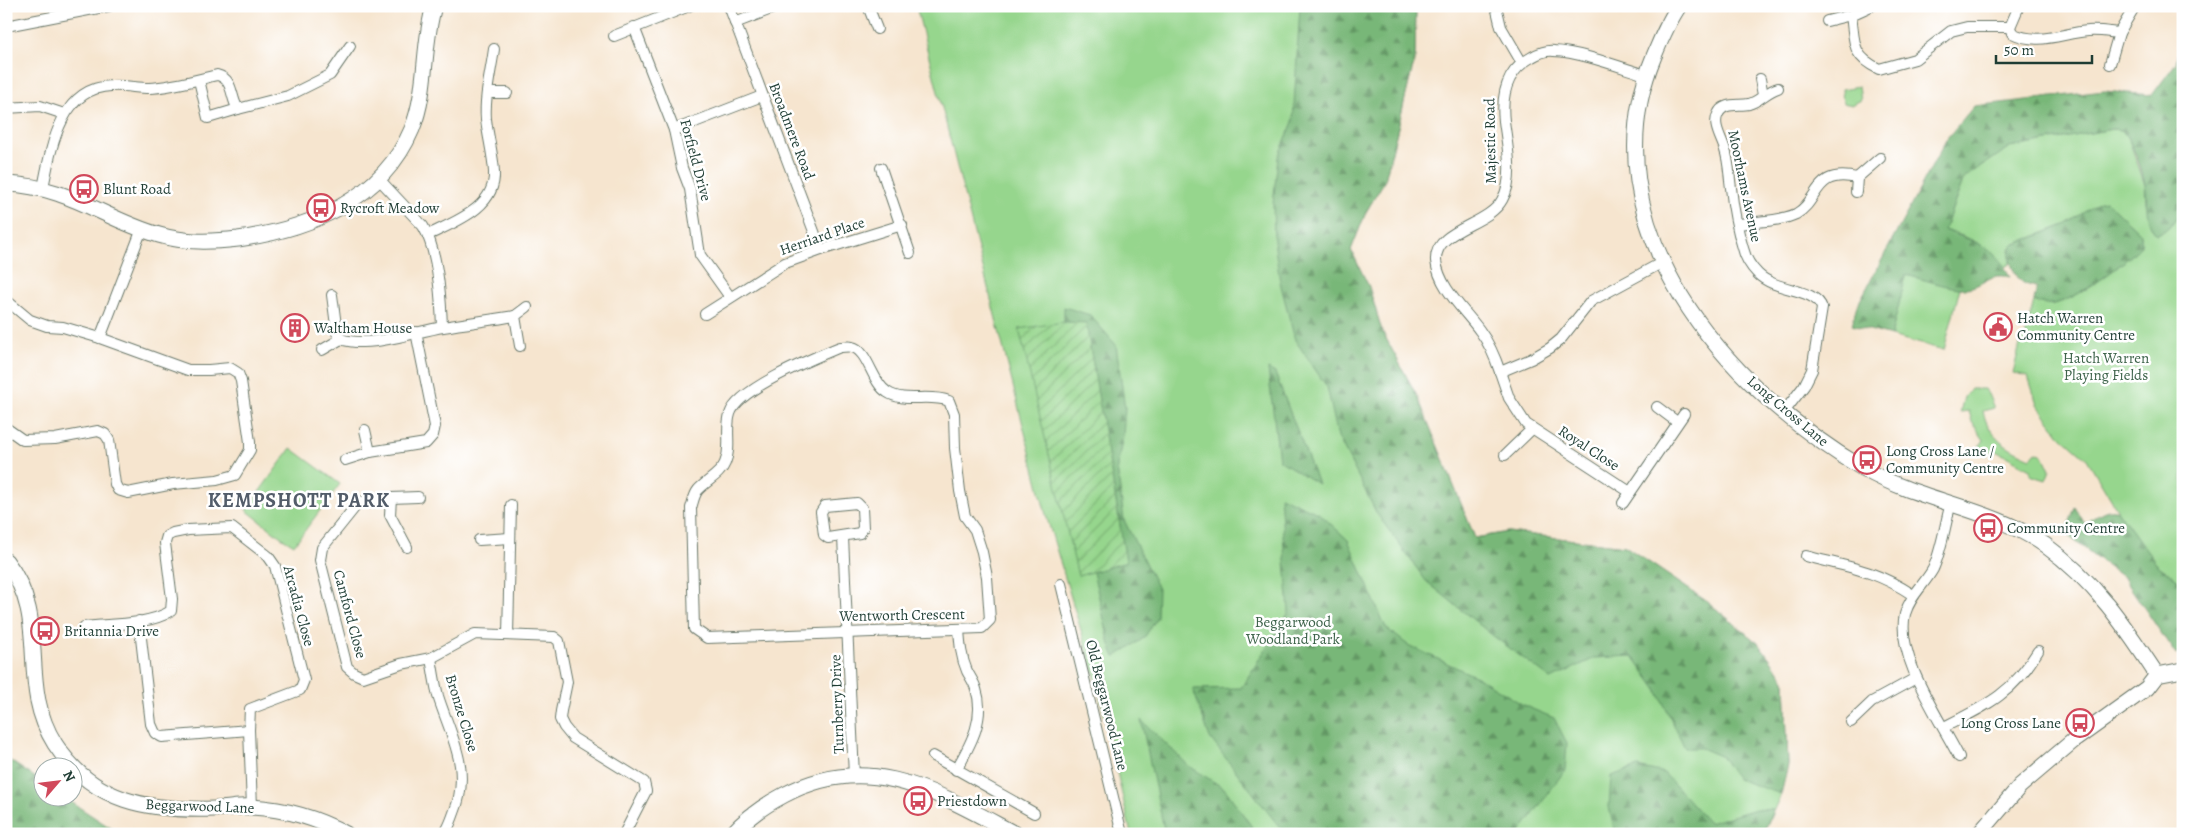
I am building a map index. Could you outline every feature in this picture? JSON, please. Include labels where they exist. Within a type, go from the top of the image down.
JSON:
[{"type":"street","points":[[6,26],[109,6]]},
{"type":"street","points":[[6,184],[43,188],[75,198],[142,229],[174,240],[202,242],[268,233],[326,216],[348,204],[378,178],[397,156],[414,122],[423,88],[428,30],[434,6]]},
{"type":"street","points":[[614,36],[689,6]]},
{"type":"street","name":"Broadmere Road","points":[[728,6],[821,250]]},
{"type":"street","points":[[735,23],[779,6]]},
{"type":"street","points":[[868,6],[877,29]]},
{"type":"street","points":[[1496,6],[1501,27],[1522,63],[1538,54],[1557,51],[1598,60],[1646,75]]},
{"type":"street","name":"Long Cross Lane","points":[[1679,6],[1667,26],[1646,75],[1638,111],[1635,160],[1643,213],[1663,262],[1689,306],[1718,346],[1745,376],[1784,412],[1820,440],[1866,470],[2018,529],[2047,546],[2074,568],[2116,613],[2157,676]]},
{"type":"street","points":[[1827,21],[1851,15],[1871,6]]},
{"type":"street","points":[[2019,6],[2010,27],[2012,33],[2022,38],[2035,40],[2089,31],[2119,33]]},
{"type":"street","points":[[2110,64],[2119,33],[2135,6]]},
{"type":"street","points":[[1851,15],[1857,54],[1865,62],[1879,69],[1915,59],[1951,31],[1967,28],[2010,27]]},
{"type":"street","name":"Forfield Drive","points":[[634,27],[674,130],[682,168],[690,189],[700,255],[730,297]]},
{"type":"street","points":[[198,80],[208,118],[288,96],[330,75],[350,46]]},
{"type":"street","points":[[428,235],[477,209],[485,201],[491,189],[494,174],[486,116],[494,49]]},
{"type":"street","name":"Majestic Road","points":[[1500,372],[1488,342],[1446,284],[1440,274],[1436,260],[1437,252],[1443,241],[1490,215],[1503,199],[1508,180],[1508,160],[1502,106],[1504,94],[1511,76],[1522,63]]},
{"type":"street","points":[[43,188],[64,114],[77,100],[95,89],[111,86],[151,88],[217,75],[224,77],[229,82],[234,104],[238,109]]},
{"type":"street","points":[[1760,79],[1763,94]]},
{"type":"street","name":"Moorhams Avenue","points":[[1778,88],[1763,94],[1755,102],[1725,107],[1718,113],[1716,121],[1727,157],[1733,206],[1745,253],[1757,273],[1774,285],[1811,295],[1819,300],[1822,308],[1812,370],[1804,386],[1784,412]]},
{"type":"street","points":[[488,93],[507,94]]},
{"type":"street","points":[[674,130],[762,96]]},
{"type":"street","points":[[6,108],[40,106],[64,114]]},
{"type":"street","points":[[1856,192],[1857,178],[1880,158]]},
{"type":"street","points":[[881,168],[910,253]]},
{"type":"street","points":[[1738,224],[1790,216],[1804,207],[1814,192],[1824,182],[1841,176],[1857,178]]},
{"type":"street","points":[[378,178],[423,226],[428,235],[440,291],[442,327]]},
{"type":"street","name":"Herriard Place","points":[[705,314],[785,263],[902,225]]},
{"type":"street","points":[[100,338],[142,229]]},
{"type":"street","points":[[1500,372],[1531,359],[1550,348],[1561,339],[1591,301],[1663,262]]},
{"type":"street","points":[[332,295],[337,333],[341,339],[347,341],[376,341],[442,327],[515,316],[527,307]]},
{"type":"street","points":[[6,300],[30,320],[47,326],[64,327],[100,338],[188,370],[230,368],[238,373],[250,450],[235,475],[208,482],[123,492],[118,490],[115,484],[109,440],[105,434],[98,431],[55,439],[23,440],[6,428]]},
{"type":"street","points":[[515,316],[520,346]]},
{"type":"street","points":[[345,460],[370,452],[426,443],[433,435],[435,426],[416,332]]},
{"type":"street","points":[[322,350],[341,339]]},
{"type":"street","name":"Wentworth Crescent","points":[[840,347],[852,347],[861,352],[879,386],[888,393],[898,398],[938,397],[948,401],[954,414],[955,448],[960,491],[965,516],[975,530],[982,552],[987,577],[990,620],[982,628],[849,632],[706,638],[694,629],[690,508],[697,491],[725,465],[728,452],[727,423],[730,411],[740,400],[765,383],[809,360],[840,347]]},
{"type":"street","name":"Royal Close","points":[[1500,372],[1513,406],[1522,420],[1532,429],[1630,492]]},
{"type":"street","points":[[1623,503],[1680,418],[1657,407]]},
{"type":"street","points":[[1505,455],[1532,429]]},
{"type":"street","points":[[365,430],[370,452]]},
{"type":"street","name":"Camford Close","points":[[418,497],[359,502],[322,548],[320,560],[347,667],[354,673],[363,676],[401,664],[431,658],[475,634],[554,636],[559,641],[567,682],[560,719],[564,727],[573,738],[644,782],[646,791],[624,834]]},
{"type":"street","points":[[391,498],[390,515],[407,547]]},
{"type":"street","points":[[857,503],[862,508],[863,528],[860,533],[843,537],[828,538],[824,536],[821,512],[825,506],[857,503]]},
{"type":"street","points":[[1952,503],[1934,566],[1914,595],[1905,615],[1904,629],[1909,660],[1916,678],[1959,758]]},
{"type":"street","points":[[508,634],[511,505]]},
{"type":"street","name":"Arcadia Close","points":[[84,627],[158,618],[171,611],[172,599],[165,543],[167,536],[173,533],[188,530],[232,528],[268,556],[275,566],[304,680],[300,690],[250,709],[252,807]]},
{"type":"street","name":"Turnberry Drive","points":[[843,537],[849,632],[854,776]]},
{"type":"street","points":[[479,540],[510,538]]},
{"type":"street","points":[[1806,556],[1870,572],[1890,580],[1914,595]]},
{"type":"street","name":"Beggarwood Lane","points":[[6,561],[22,585],[30,611],[33,635],[34,689],[41,716],[55,743],[73,766],[107,792],[127,802],[139,805],[170,809],[252,807],[304,816],[332,826],[346,834]]},
{"type":"street","name":"Old Beggarwood Lane","points":[[1061,584],[1122,834]]},
{"type":"street","points":[[139,621],[151,724],[155,733],[162,737],[172,737],[249,730]]},
{"type":"street","points":[[956,770],[976,731],[979,717],[976,689],[963,662],[960,650],[959,629]]},
{"type":"street","points":[[1944,728],[2002,695],[2025,672],[2038,651]]},
{"type":"street","name":"Bronze Close","points":[[431,658],[438,695],[449,721],[461,762],[461,783],[458,802],[444,834]]},
{"type":"street","points":[[1979,834],[2033,774],[2087,730],[2147,688],[2157,676],[2183,670]]},
{"type":"street","points":[[1851,722],[1872,702],[1916,678]]},
{"type":"street","points":[[933,756],[1034,813]]},
{"type":"street","points":[[732,834],[756,812],[790,792],[828,779],[854,776],[885,777],[911,783],[971,810],[1009,832]]},
{"type":"green space","name":"Beggarwood Woodland Park","points":[[916,6],[1416,6],[1415,58],[1385,180],[1366,212],[1351,250],[1369,287],[1382,331],[1418,398],[1475,538],[1508,532],[1625,546],[1709,603],[1760,645],[1785,680],[1788,765],[1781,794],[1763,834],[1131,834],[1096,680],[1046,515]]},
{"type":"green space","points":[[1300,6],[1416,6],[1415,58],[1385,180],[1366,212],[1351,250],[1369,287],[1382,331],[1418,398],[1475,538],[1508,532],[1625,546],[1709,603],[1760,645],[1785,680],[1788,765],[1781,794],[1737,779],[1722,757],[1701,748],[1685,748],[1657,690],[1633,656],[1595,658],[1551,679],[1492,635],[1426,581],[1377,514],[1338,437],[1327,387],[1295,340],[1280,282],[1274,241],[1273,204],[1278,157],[1293,122]]},
{"type":"green space","points":[[2183,18],[2183,213],[2164,231],[2156,234],[2152,229],[2141,170],[2133,148],[2122,130],[2112,129],[2009,148],[1964,178],[1944,230],[1991,251],[1998,258],[2010,277],[1995,276],[1974,286],[1959,288],[1906,275],[1891,336],[1852,325],[1856,308],[1947,138],[1974,106],[2104,91],[2152,95],[2176,63]]},
{"type":"green space","points":[[1859,86],[1861,100],[1852,105],[1843,103],[1842,89]]},
{"type":"green space","name":"Hatch Warren Playing Fields","points":[[2112,129],[2122,130],[2129,140],[2145,185],[2146,203],[2156,234],[2164,231],[2183,213],[2183,583],[2157,565],[2142,546],[2118,511],[2087,459],[2060,435],[2037,404],[2028,376],[2013,373],[2021,340],[2024,340],[2034,301],[2043,304],[2053,304],[2087,289],[2141,246],[2141,234],[2106,202],[2100,202],[2065,225],[2013,245],[2010,249],[2010,264],[2004,267],[1984,247],[1962,236],[1944,230],[1964,178],[2009,148]]},
{"type":"green space","points":[[2106,201],[2141,234],[2141,246],[2112,271],[2074,296],[2053,304],[2043,304],[2034,301],[2037,287],[2021,281],[2012,266],[2010,255],[2013,245],[2065,225],[2099,202]]},
{"type":"green space","points":[[1906,275],[1960,288],[1944,350],[1891,336]]},
{"type":"green space","points":[[1064,307],[1090,315],[1116,345],[1125,408],[1123,436],[1117,467],[1124,520],[1158,589],[1157,618],[1144,638],[1115,657],[1110,645],[1093,572],[1126,562],[1086,323],[1064,322]]},
{"type":"green space","points":[[1064,322],[1086,323],[1126,562],[1078,576],[1019,329]]},
{"type":"green space","points":[[1268,369],[1275,373],[1318,484],[1279,460]]},
{"type":"green space","points":[[1971,389],[1984,389],[1988,394],[1994,408],[1983,411],[1990,428],[2001,441],[2015,451],[2031,458],[2036,452],[2043,455],[2050,470],[2046,480],[2030,475],[2030,469],[1993,449],[1987,455],[1979,447],[1984,440],[1972,422],[1969,411],[1960,412],[1964,397]]},
{"type":"green space","points":[[291,448],[340,484],[294,545],[246,510]]},
{"type":"green space","points":[[1280,496],[1320,514],[1348,540],[1386,628],[1408,645],[1481,679],[1525,706],[1554,718],[1567,743],[1565,770],[1519,834],[1285,834],[1210,738],[1193,689],[1241,688],[1289,612]]},
{"type":"green space","points":[[2075,507],[2085,524],[2105,511],[2118,511],[2157,565],[2183,583],[2183,652],[2176,655],[2124,578],[2067,535]]},
{"type":"green space","points":[[1141,720],[1189,766],[1225,789],[1252,827],[1249,834],[1165,834]]},
{"type":"green space","points":[[6,758],[32,775],[32,808],[80,808],[120,834],[6,834]]},
{"type":"green space","points":[[1638,767],[1664,773],[1709,823],[1756,809],[1773,810],[1763,834],[1615,834],[1609,807],[1611,776]]},
{"type":"place","name":"Blunt Road","points":[[84,189]]},
{"type":"place","name":"Rycroft Meadow","points":[[321,208]]},
{"type":"place","name":"Hatch Warren Community Centre","points":[[1998,327]]},
{"type":"place","name":"Waltham House","points":[[295,328]]},
{"type":"place","name":"Long Cross Lane / Community Centre","points":[[1867,460]]},
{"type":"place","name":"Community Centre","points":[[1988,528]]},
{"type":"place","name":"Britannia Drive","points":[[45,631]]},
{"type":"place","name":"Long Cross Lane","points":[[2080,723]]},
{"type":"place","name":"Priestdown","points":[[918,801]]},
{"type":"district","name":"KEMPSHOTT PARK","points":[[299,500]]}]
